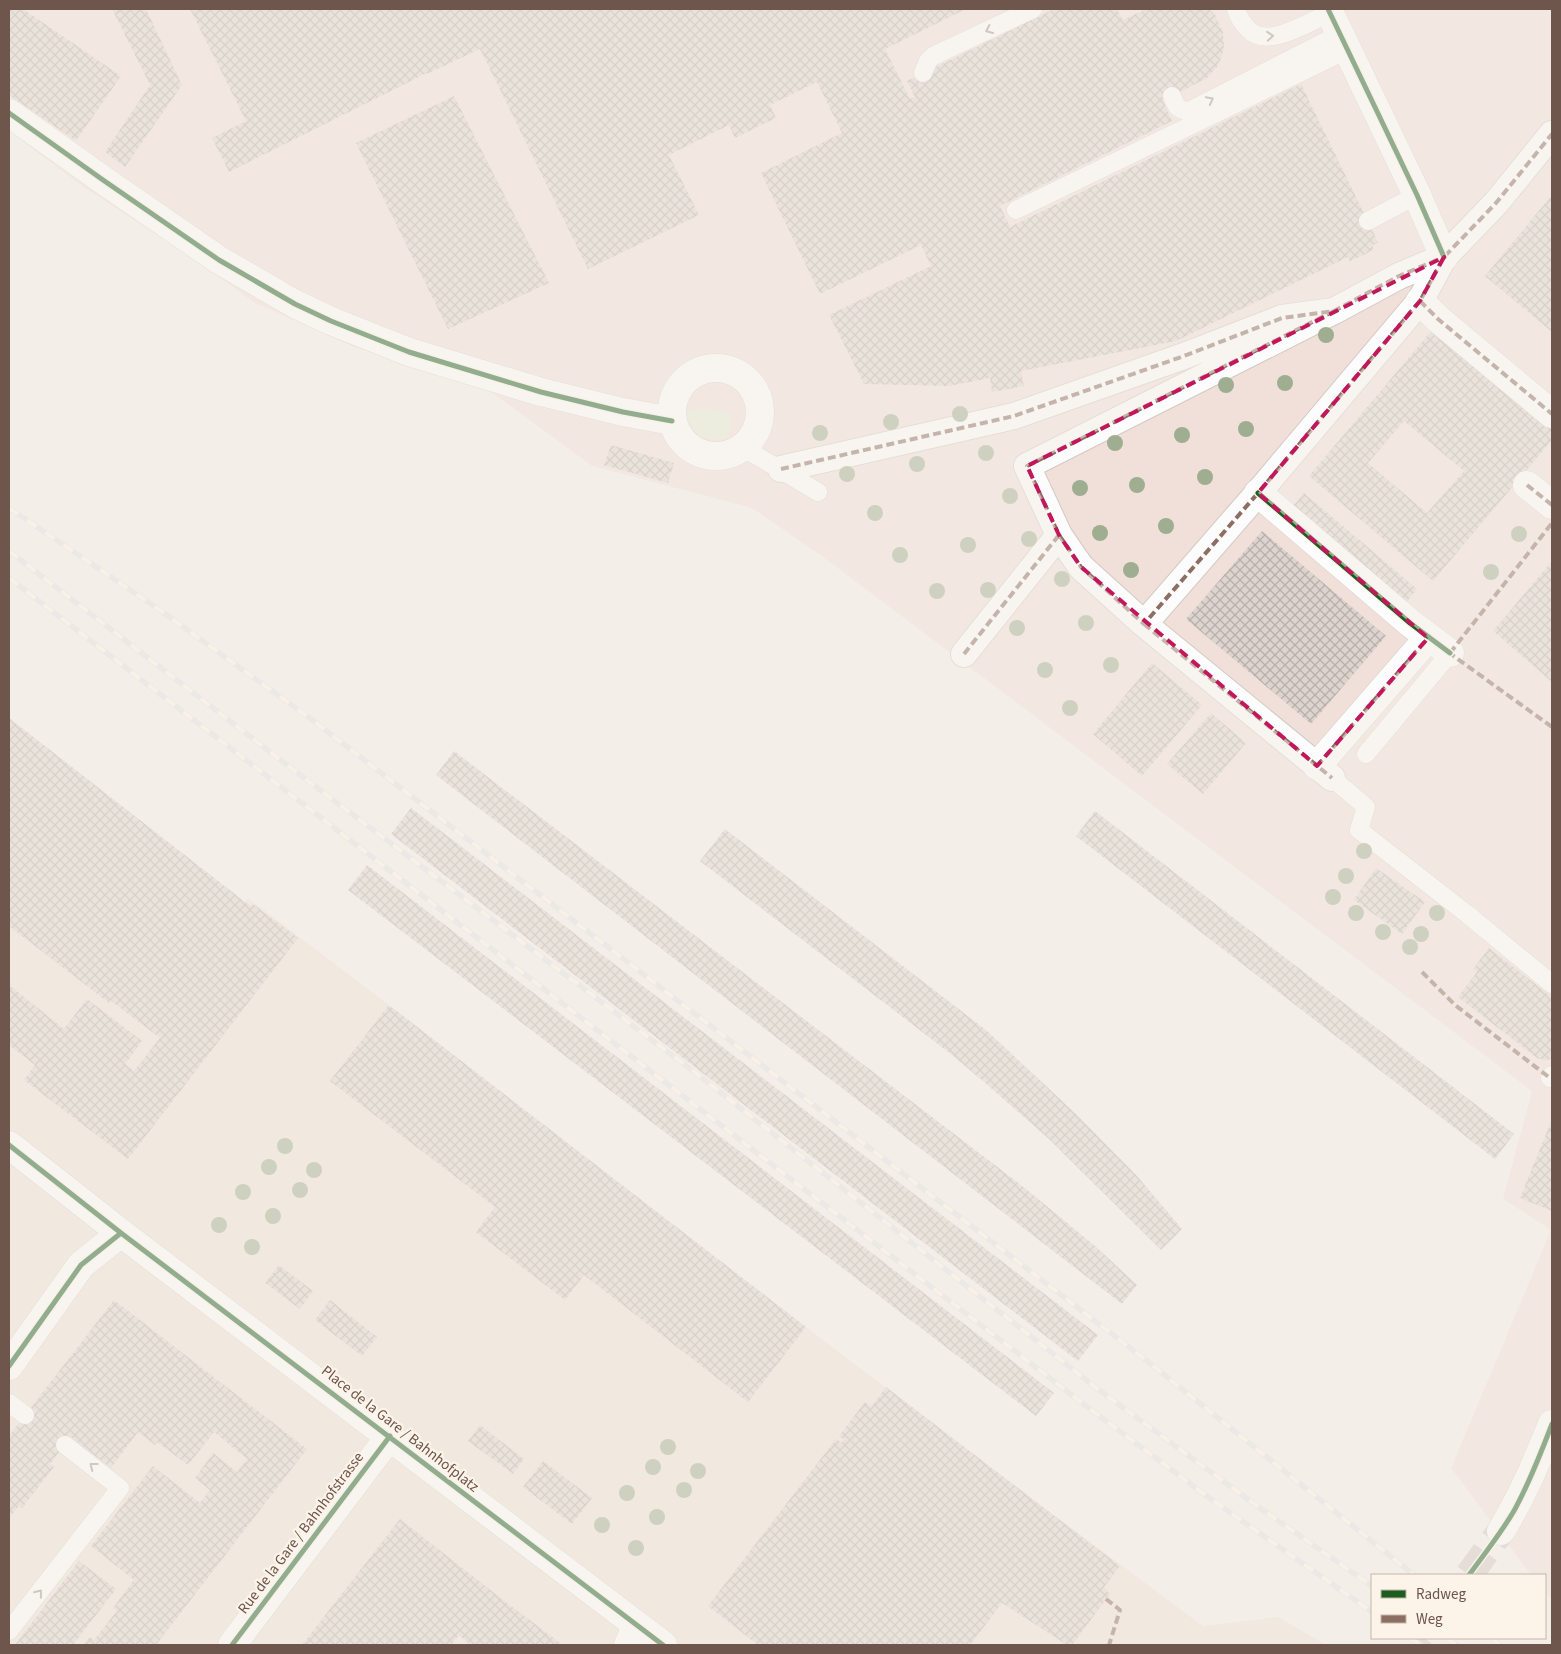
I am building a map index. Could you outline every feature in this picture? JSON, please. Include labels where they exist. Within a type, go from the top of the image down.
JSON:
[{"type":"street","points":[[1336,26],[1444,257]]},
{"type":"street","points":[[9,113],[219,260],[295,304],[331,321],[409,352],[541,392],[615,411],[672,422]]},
{"type":"street","points":[[1144,624],[1258,493],[1420,301],[1444,257],[1496,203],[1552,134]]},
{"type":"street","points":[[1428,638],[1324,772],[1144,624],[1081,568],[1060,535],[1027,466],[1334,311],[1399,276],[1444,257]]},
{"type":"street","points":[[1420,301],[1438,319],[1552,414]]},
{"type":"street","points":[[781,470],[1014,416],[1184,356],[1282,318],[1334,311]]},
{"type":"street","points":[[718,368],[731,371],[743,377],[752,387],[758,400],[760,412],[758,425],[752,437],[742,447],[730,454],[715,456],[701,453],[688,446],[678,435],[672,422],[672,408],[675,395],[682,383],[692,375],[718,368]]},
{"type":"street","points":[[1527,485],[1552,506]]},
{"type":"street","points":[[1258,493],[1428,638],[1450,653]]},
{"type":"street","points":[[964,654],[1060,535]]},
{"type":"street","name":"Place de la Gare / Bahnhofplatz","points":[[9,1145],[121,1233],[390,1436],[632,1635],[663,1645]]},
{"type":"street","points":[[9,1366],[81,1265],[121,1233]]},
{"type":"street","points":[[1501,1531],[1532,1475],[1552,1424]]},
{"type":"street","name":"Rue de la Gare / Bahnhofstrasse","points":[[232,1645],[390,1436]]},
{"type":"lane","points":[[923,73],[928,61],[933,56],[1033,9]]},
{"type":"lane","points":[[1236,9],[1240,20],[1252,34],[1261,37],[1268,38],[1336,26]]},
{"type":"lane","points":[[1172,96],[1177,108],[1189,111],[1336,26]]},
{"type":"lane","points":[[1016,210],[1336,26]]},
{"type":"lane","points":[[1368,222],[1417,196]]},
{"type":"lane","points":[[742,447],[818,492]]},
{"type":"lane","points":[[1366,754],[1450,653]]},
{"type":"lane","points":[[1324,772],[1366,807],[1359,830],[1467,914],[1552,984]]},
{"type":"lane","points":[[9,1403],[25,1415]]},
{"type":"lane","points":[[9,1631],[120,1488],[65,1445]]},
{"type":"highlighted area","points":[[1444,257],[1420,301],[1258,493],[1428,638],[1317,766],[1081,567],[1059,535],[1027,466]]},
{"type":"shaded area","points":[[9,9],[1552,9],[1552,1600],[1546,1594],[1546,1574],[1530,1574],[1451,1468],[1551,1230],[1503,1199],[1532,1091],[823,557],[752,508],[592,466],[490,391],[352,346],[253,302],[202,264],[85,188],[9,131]]},
{"type":"shaded area","points":[[9,718],[245,902],[248,898],[389,1005],[331,1081],[748,1401],[806,1327],[1203,1626],[1278,1617],[1326,1645],[9,1645]]},
{"type":"green space","points":[[694,409],[723,411],[726,413],[731,420],[729,433],[722,439],[715,440],[691,431],[686,423],[689,412]]},
{"type":"building","points":[[9,9],[23,9],[121,76],[76,141],[9,95]]},
{"type":"building","points":[[112,9],[146,9],[182,85],[125,167],[105,152],[150,85]]},
{"type":"building","points":[[190,9],[966,9],[885,49],[910,99],[915,97],[907,81],[1054,9],[1117,9],[1123,20],[1146,9],[1209,9],[1215,15],[1223,32],[1224,46],[1222,56],[1217,67],[1207,78],[1163,101],[1172,121],[1000,206],[1010,227],[1301,84],[1378,242],[1372,246],[1374,249],[1362,256],[1350,261],[1348,257],[1176,341],[1021,371],[1024,386],[992,392],[990,378],[949,386],[864,384],[829,315],[931,266],[921,245],[820,294],[761,173],[842,133],[817,82],[770,105],[776,118],[735,138],[729,125],[669,155],[699,215],[588,269],[480,49],[427,73],[229,172],[212,138],[246,121]]},
{"type":"building","points":[[454,96],[549,283],[448,329],[356,143]]},
{"type":"building","points":[[1552,195],[1552,332],[1485,276]]},
{"type":"building","points":[[1433,329],[1552,430],[1552,440],[1433,581],[1309,476]],"holes":[[[1404,421],[1464,471],[1427,513],[1368,463]]]},
{"type":"building","points":[[611,445],[674,463],[668,483],[604,465]]},
{"type":"building","points":[[1304,493],[1417,589],[1405,604],[1291,508]]},
{"type":"building","points":[[1262,531],[1386,636],[1311,724],[1186,619]]},
{"type":"building","points":[[1552,561],[1552,682],[1493,631]]},
{"type":"building","points":[[1152,663],[1202,705],[1142,776],[1093,734]]},
{"type":"building","points":[[1211,713],[1246,743],[1203,794],[1167,764]]},
{"type":"building","points":[[9,718],[245,902],[251,906],[253,904],[298,938],[128,1159],[24,1080],[35,1065],[9,1045],[9,985],[64,1029],[87,999],[142,1041],[125,1064],[134,1071],[160,1038],[110,1000],[109,1003],[9,926]]},
{"type":"building","points":[[454,751],[1026,1189],[1095,1246],[1137,1285],[1122,1304],[436,775]]},
{"type":"building","points":[[411,808],[1098,1335],[1078,1361],[391,834]]},
{"type":"building","points":[[1095,811],[1514,1134],[1495,1159],[1076,836]]},
{"type":"building","points":[[725,829],[986,1030],[1076,1114],[1137,1176],[1182,1229],[1161,1250],[1049,1139],[984,1082],[952,1055],[700,861]]},
{"type":"building","points":[[367,865],[1054,1393],[1036,1416],[348,890]]},
{"type":"building","points":[[1376,868],[1425,902],[1402,934],[1354,900]]},
{"type":"building","points":[[1489,948],[1552,997],[1552,1033],[1550,1036],[1552,1038],[1552,1058],[1547,1061],[1537,1058],[1458,997],[1477,972],[1473,969]]},
{"type":"building","points":[[389,1005],[806,1327],[748,1402],[584,1275],[565,1300],[476,1232],[495,1207],[330,1081]]},
{"type":"building","points":[[1552,1119],[1552,1211],[1520,1198]]},
{"type":"building","points":[[279,1265],[313,1291],[300,1309],[265,1283]]},
{"type":"building","points":[[114,1300],[307,1449],[156,1645],[83,1645],[90,1637],[94,1640],[117,1611],[113,1608],[134,1580],[91,1546],[153,1466],[200,1503],[210,1490],[195,1478],[213,1453],[237,1472],[247,1459],[214,1432],[188,1465],[157,1442],[155,1445],[138,1432],[111,1468],[71,1437],[50,1464],[54,1467],[22,1508],[19,1506],[9,1518],[9,1436]]},
{"type":"building","points":[[330,1300],[377,1337],[362,1356],[315,1320]]},
{"type":"building","points":[[886,1387],[1120,1566],[1104,1587],[1110,1594],[1072,1645],[1067,1645],[1002,1603],[970,1645],[758,1645],[708,1606],[836,1439],[842,1443],[844,1440],[839,1436],[865,1402],[871,1407]]},
{"type":"building","points":[[480,1425],[524,1459],[513,1474],[468,1441]]},
{"type":"building","points":[[543,1461],[592,1498],[572,1524],[523,1487]]},
{"type":"building","points":[[400,1519],[563,1645],[468,1645],[459,1635],[451,1645],[302,1645]]},
{"type":"building","points":[[79,1561],[116,1589],[73,1645],[15,1645]]},
{"type":"tunnel","points":[[1470,1574],[1501,1531]]},
{"type":"tunnel","points":[[1419,1645],[1423,1639]]},
{"type":"railway","points":[[9,508],[157,608],[307,716],[1142,1357],[1413,1574]]},
{"type":"railway","points":[[9,551],[291,768],[697,1074],[1099,1390],[1260,1508],[1371,1585]]},
{"type":"railway","points":[[9,578],[1098,1415],[1208,1497],[1371,1611]]},
{"type":"railway","points":[[1412,1639],[1421,1645]]},
{"type":"railway","points":[[1448,1639],[1457,1645]]},
{"type":"railway","points":[[1492,1639],[1500,1645]]},
{"type":"marked path","points":[[1334,311],[1027,466],[1059,535],[1081,567],[1144,624],[1258,493],[1420,301],[1444,257],[1496,203],[1552,134]]},
{"type":"marked path","points":[[781,469],[1014,416],[1184,356],[1282,318],[1334,311],[1399,276],[1444,257]]},
{"type":"marked path","points":[[1420,301],[1438,319],[1552,414]]},
{"type":"marked path","points":[[1527,485],[1552,505]]},
{"type":"marked path","points":[[1450,653],[1552,523]]},
{"type":"marked path","points":[[964,654],[1059,535]]},
{"type":"marked path","points":[[1144,624],[1332,778]]},
{"type":"marked path","points":[[1317,766],[1428,638]]},
{"type":"marked path","points":[[1448,652],[1552,727]]},
{"type":"marked path","points":[[1422,972],[1455,1005],[1550,1078]]},
{"type":"marked path","points":[[1106,1599],[1120,1610],[1109,1645]]},
{"type":"cycle path","points":[[1328,9],[1417,195],[1444,257]]},
{"type":"cycle path","points":[[9,113],[219,260],[295,304],[331,321],[409,352],[541,392],[623,412],[672,421]]},
{"type":"cycle path","points":[[1258,493],[1410,623],[1450,653]]},
{"type":"cycle path","points":[[9,1145],[121,1233],[663,1645]]},
{"type":"cycle path","points":[[9,1366],[81,1265],[121,1233]]},
{"type":"cycle path","points":[[1470,1574],[1515,1509],[1552,1424]]},
{"type":"cycle path","points":[[232,1645],[390,1436]]}]
